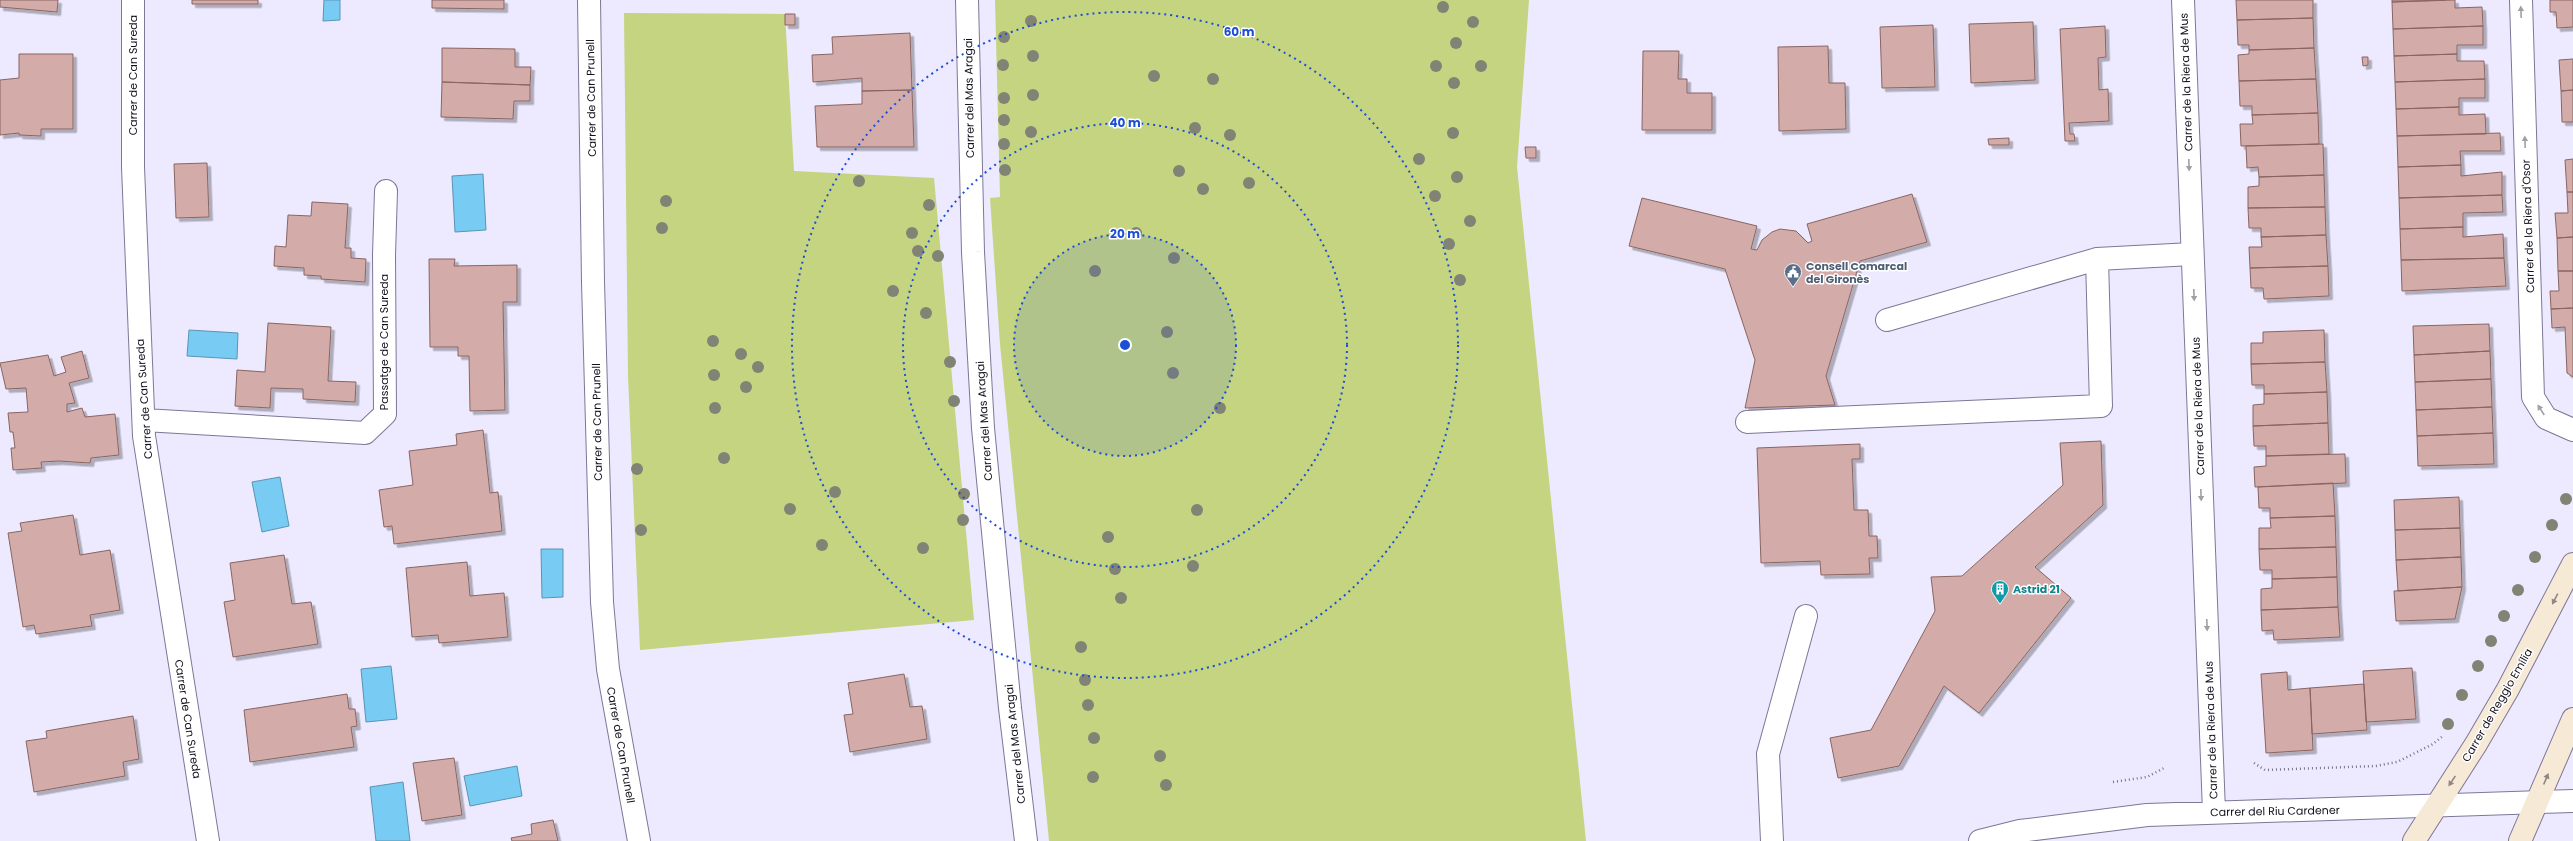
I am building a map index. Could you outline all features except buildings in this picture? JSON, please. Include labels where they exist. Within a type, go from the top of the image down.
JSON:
[{"type":"street","name":"Carrer de Can Sureda","points":[[132,0],[133,167],[144,420],[149,466],[208,841]]},
{"type":"street","name":"Carrer de Can Prunell","points":[[589,0],[593,290],[602,602],[608,669],[639,841]]},
{"type":"street","name":"Carrer del Mas Aragai","points":[[967,0],[973,252],[983,428],[1010,708],[1026,841]]},
{"type":"street","name":"Carrer de la Riera de Mus","points":[[2183,0],[2214,812]]},
{"type":"street","name":"Carrer de la Riera d'Osor","points":[[2521,0],[2533,397],[2546,418],[2573,430]]},
{"type":"street","name":"Passatge de Can Sureda","points":[[144,420],[365,433],[385,414],[384,255],[386,191]]},
{"type":"street","points":[[1887,320],[2097,259],[2192,254]]},
{"type":"street","points":[[1747,422],[2101,406],[2097,259]]},
{"type":"street","name":"Carrer de Reggio Emília","points":[[2414,841],[2435,805],[2476,744],[2508,689],[2573,564]]},
{"type":"street","points":[[1772,841],[1768,754],[1806,616]]},
{"type":"street","points":[[2520,841],[2570,724]]},
{"type":"street","name":"Carrer del Riu Cardener","points":[[1980,841],[2020,831],[2118,818],[2214,812],[2573,801]]},
{"type":"path","points":[[2254,763],[2265,770],[2376,766],[2397,762],[2433,744],[2444,735]]},
{"type":"path","points":[[2113,782],[2147,777],[2164,768]]},
{"type":"green space","points":[[995,0],[1529,0],[1517,167],[1586,841],[1049,841],[1000,344],[990,198],[1000,197]]},
{"type":"green space","points":[[624,13],[785,14],[794,171],[934,178],[974,620],[640,650],[628,376]]},
{"type":"water","points":[[324,0],[340,0],[340,20],[323,21]]},
{"type":"water","points":[[483,174],[486,230],[455,232],[452,176]]},
{"type":"water","points":[[189,330],[238,333],[237,359],[187,356]]},
{"type":"water","points":[[280,477],[289,526],[262,532],[252,482]]},
{"type":"water","points":[[541,549],[563,549],[563,597],[542,598]]},
{"type":"water","points":[[391,666],[397,719],[366,722],[361,669]]},
{"type":"water","points":[[517,766],[522,796],[470,806],[464,776]]},
{"type":"water","points":[[403,782],[410,841],[376,841],[370,787]]},
{"type":"place","name":"Consell Comarcal del Gironès","points":[[1793,287]]},
{"type":"place","name":"Astrid 21","points":[[2000,604]]}]
